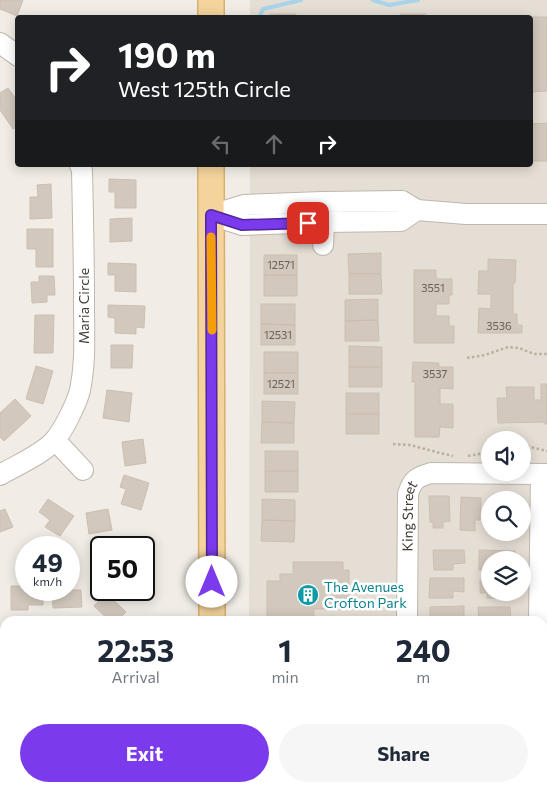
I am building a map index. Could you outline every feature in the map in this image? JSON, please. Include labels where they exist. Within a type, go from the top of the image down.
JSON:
[{"type":"main road","points":[[211,0],[211,15]]},
{"type":"main road","points":[[211,167],[212,616]]},
{"type":"street","points":[[0,43],[15,54]]},
{"type":"street","name":"Maria Circle","points":[[0,475],[42,451],[54,440],[77,399],[85,353],[84,238],[81,167]]},
{"type":"street","points":[[211,215],[244,205],[402,201],[417,210],[466,214],[547,214]]},
{"type":"street","points":[[211,215],[242,225],[401,221],[417,210]]},
{"type":"street","points":[[323,245],[324,222]]},
{"type":"street","points":[[54,440],[83,470]]},
{"type":"street","name":"King Street","points":[[407,616],[408,494],[414,480],[431,473],[544,474]]},
{"type":"street","points":[[539,616],[544,474]]},
{"type":"path","points":[[467,358],[486,355],[508,348],[519,348],[534,354],[547,354]]},
{"type":"path","points":[[393,444],[410,444],[457,456]]},
{"type":"path","points":[[531,447],[547,451]]},
{"type":"path","points":[[466,456],[481,454]]},
{"type":"shaded area","points":[[250,0],[547,0],[547,616],[249,616],[250,167],[533,167],[533,15],[250,15]]},
{"type":"building","points":[[0,0],[23,0],[17,15],[0,9]]},
{"type":"building","points":[[270,14],[296,14],[296,15]]},
{"type":"building","points":[[400,14],[426,14],[426,15]]},
{"type":"building","points":[[533,17],[547,17],[547,91],[533,92]]},
{"type":"building","points":[[8,88],[15,98],[15,128],[13,129],[0,110],[0,93]]},
{"type":"building","points":[[547,123],[547,161],[533,161],[533,124]]},
{"type":"building","points":[[109,179],[136,180],[136,208],[115,208],[115,192],[109,192]]},
{"type":"building","points":[[51,184],[52,218],[30,219],[30,197],[38,197],[37,185]]},
{"type":"building","points":[[132,218],[132,241],[110,242],[110,219]]},
{"type":"building","points":[[27,229],[53,229],[53,267],[36,267],[36,249],[27,249]]},
{"type":"building","points":[[381,253],[381,274],[349,274],[348,254]]},
{"type":"building","points":[[264,255],[297,255],[297,275],[264,275]]},
{"type":"building","points":[[488,259],[516,260],[515,283],[513,283],[513,314],[517,314],[517,325],[522,325],[522,333],[478,333],[479,308],[491,309],[491,294],[478,294],[479,271],[488,271]]},
{"type":"building","points":[[108,263],[136,264],[136,292],[115,291],[115,275],[108,275]]},
{"type":"building","points":[[414,270],[436,270],[436,279],[452,279],[452,295],[449,295],[449,304],[436,304],[436,316],[449,316],[449,326],[454,326],[454,343],[414,343]]},
{"type":"building","points":[[349,274],[381,274],[382,294],[349,294]]},
{"type":"building","points":[[264,275],[297,275],[297,296],[264,296]]},
{"type":"building","points":[[39,276],[54,276],[55,295],[47,295],[47,302],[32,303],[31,282],[39,282]]},
{"type":"building","points":[[378,299],[378,320],[345,321],[345,300]]},
{"type":"building","points":[[261,304],[295,304],[295,325],[261,324]]},
{"type":"building","points":[[108,305],[145,306],[144,328],[136,327],[136,334],[115,333],[115,318],[108,317]]},
{"type":"building","points":[[35,315],[54,315],[53,353],[34,353]]},
{"type":"building","points":[[378,320],[379,341],[345,341],[345,321]]},
{"type":"building","points":[[261,324],[295,325],[295,345],[261,345]]},
{"type":"building","points":[[111,345],[133,345],[132,368],[111,368]]},
{"type":"building","points":[[349,346],[382,347],[382,367],[349,367]]},
{"type":"building","points":[[264,352],[298,352],[298,373],[264,373]]},
{"type":"building","points":[[413,362],[439,363],[439,367],[453,367],[453,389],[440,388],[440,404],[453,404],[453,428],[440,427],[439,437],[415,437],[415,382],[412,382]]},
{"type":"building","points":[[36,366],[53,371],[43,404],[26,399]]},
{"type":"building","points":[[349,367],[382,367],[382,387],[349,387]]},
{"type":"building","points":[[264,373],[298,373],[298,394],[264,394]]},
{"type":"building","points":[[541,384],[547,384],[547,424],[545,422],[498,423],[497,398],[507,398],[506,387],[534,387],[534,400],[541,400]]},
{"type":"building","points":[[107,390],[132,393],[129,422],[103,418]]},
{"type":"building","points":[[346,393],[379,393],[379,414],[346,414]]},
{"type":"building","points":[[15,399],[31,416],[4,441],[0,437],[0,413]]},
{"type":"building","points":[[262,401],[295,402],[294,423],[262,422]]},
{"type":"building","points":[[346,414],[379,414],[379,434],[346,434]]},
{"type":"building","points":[[262,422],[294,423],[294,443],[261,443]]},
{"type":"building","points":[[143,439],[146,463],[125,466],[122,442]]},
{"type":"building","points":[[265,451],[298,451],[298,471],[265,471]]},
{"type":"building","points":[[265,471],[298,471],[298,492],[265,492]]},
{"type":"building","points":[[124,475],[149,483],[141,510],[121,504],[126,489],[120,487]]},
{"type":"building","points":[[429,496],[449,496],[450,521],[443,522],[443,528],[433,528],[433,522],[430,522]]},
{"type":"building","points":[[461,497],[481,498],[480,520],[475,520],[475,531],[460,530]]},
{"type":"building","points":[[48,499],[74,516],[60,536],[45,527],[50,520],[39,512]]},
{"type":"building","points":[[262,499],[295,500],[295,521],[262,520]]},
{"type":"building","points":[[5,509],[13,527],[0,532],[0,511]]},
{"type":"building","points":[[108,509],[112,530],[89,534],[86,513]]},
{"type":"building","points":[[262,520],[295,521],[294,542],[261,541]]},
{"type":"building","points":[[433,550],[464,550],[465,563],[453,564],[453,570],[434,570]]},
{"type":"building","points":[[479,550],[515,551],[481,551],[481,570],[479,570]]},
{"type":"building","name":"The Avenues Crofton Park","points":[[293,562],[343,562],[343,570],[349,570],[349,609],[314,609],[314,616],[267,616],[267,581],[280,581],[280,574],[293,574]]},
{"type":"building","points":[[430,578],[464,578],[464,592],[453,591],[453,598],[429,598]]},
{"type":"building","points":[[11,586],[15,586],[15,601],[43,601],[43,605],[28,605],[28,610],[11,610]]},
{"type":"building","points":[[81,590],[82,607],[53,608],[53,601],[80,601]]},
{"type":"building","points":[[99,601],[114,601],[126,612],[122,616],[105,616],[94,606]]},
{"type":"building","points":[[464,606],[464,616],[430,616],[430,607]]},
{"type":"building","points":[[478,607],[510,607],[511,616],[479,616]]},
{"type":"waterway","points":[[260,15],[263,9],[301,0]]},
{"type":"waterway","points":[[373,0],[389,5],[418,0]]},
{"type":"slow traffic","points":[[211,237],[212,330]]},
{"type":"place","name":"The Avenues Crofton Park","points":[[308,595]]},
{"type":"route","points":[[212,582],[211,215],[242,225],[308,223]]}]
